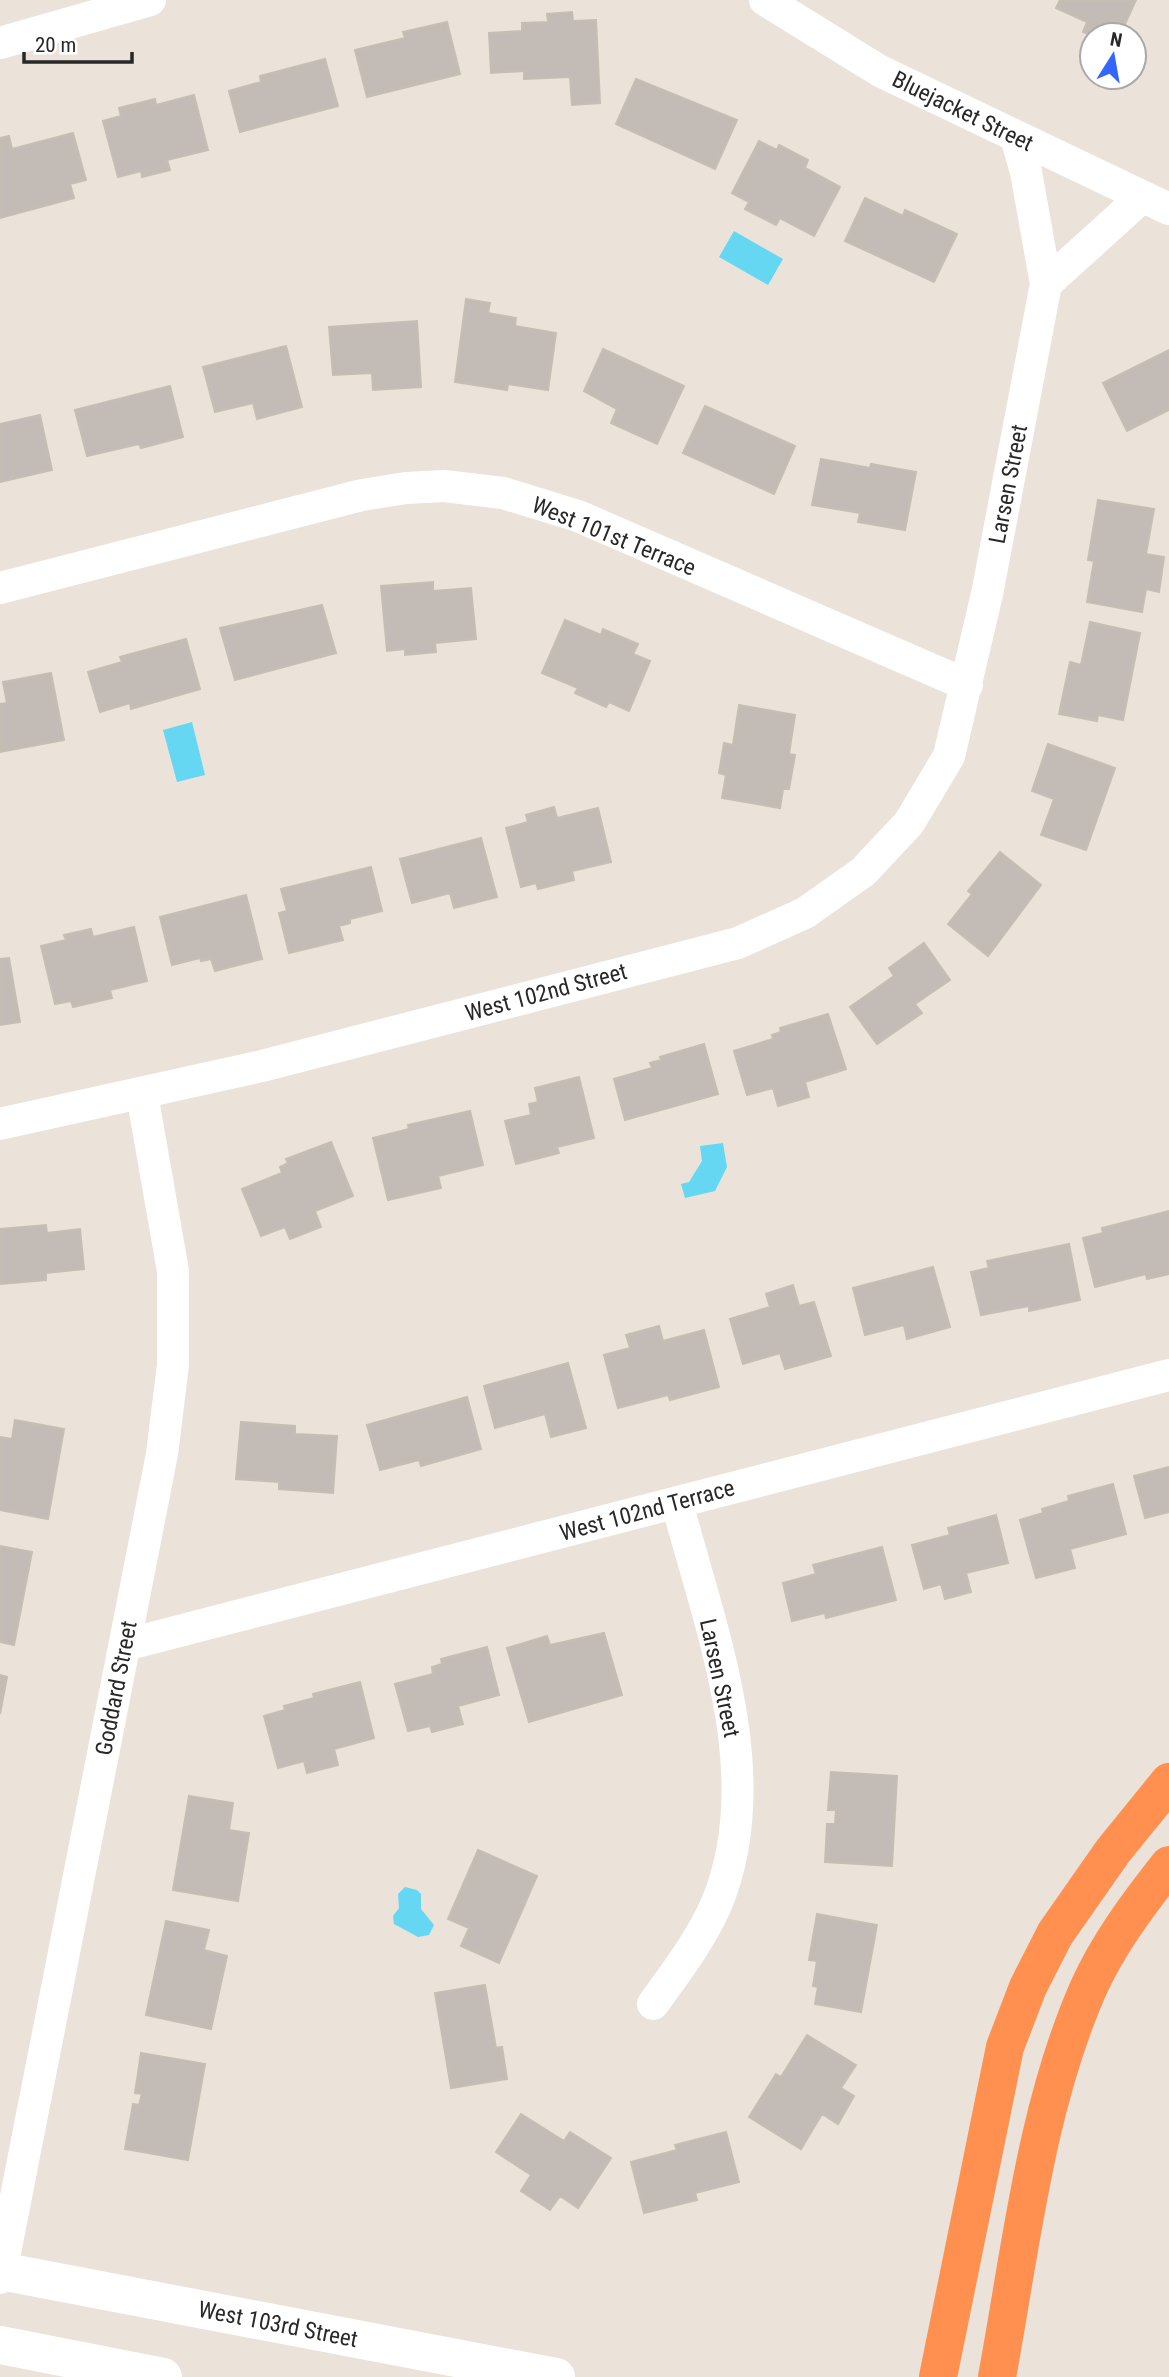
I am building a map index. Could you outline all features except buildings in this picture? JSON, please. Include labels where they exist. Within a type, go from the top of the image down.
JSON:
[{"type":"highway","points":[[938,2377],[1005,2048],[1028,1987],[1069,1913],[1113,1851],[1169,1782]]},
{"type":"highway","points":[[997,2377],[1039,2151],[1068,2038],[1089,1987],[1114,1941],[1169,1865]]},
{"type":"main road","name":"West 103rd Street","points":[[1,2273],[555,2377]]},
{"type":"main road","points":[[0,2345],[163,2377]]},
{"type":"street","points":[[0,43],[150,0]]},
{"type":"street","name":"Bluejacket Street","points":[[765,0],[880,71],[1156,203]]},
{"type":"street","name":"Larsen Street","points":[[967,685],[1046,284],[1027,172],[1016,137]]},
{"type":"street","points":[[1046,284],[1156,203]]},
{"type":"street","name":"West 101st Terrace","points":[[0,588],[362,495],[406,488],[444,486],[503,493],[578,516],[967,685]]},
{"type":"street","name":"West 102nd Street","points":[[0,1124],[276,1063],[738,943],[772,930],[837,893],[871,864],[909,823],[949,756],[967,685]]},
{"type":"street","name":"Goddard Street","points":[[1,2273],[162,1454],[173,1366],[173,1270],[142,1094]]},
{"type":"street","name":"West 102nd Terrace","points":[[125,1645],[1169,1375]]},
{"type":"street","name":"Larsen Street","points":[[653,2004],[698,1940],[717,1903],[730,1853],[737,1781],[732,1720],[722,1671],[677,1503]]},
{"type":"water","points":[[734,231],[783,259],[768,285],[719,257]]},
{"type":"water","points":[[192,722],[205,775],[177,782],[163,730]]},
{"type":"water","points":[[723,1143],[727,1167],[715,1191],[685,1198],[681,1184],[689,1182],[702,1161],[700,1146]]},
{"type":"water","points":[[405,1887],[421,1894],[421,1909],[434,1925],[429,1935],[418,1937],[394,1924],[393,1916],[399,1908],[398,1894]]}]
